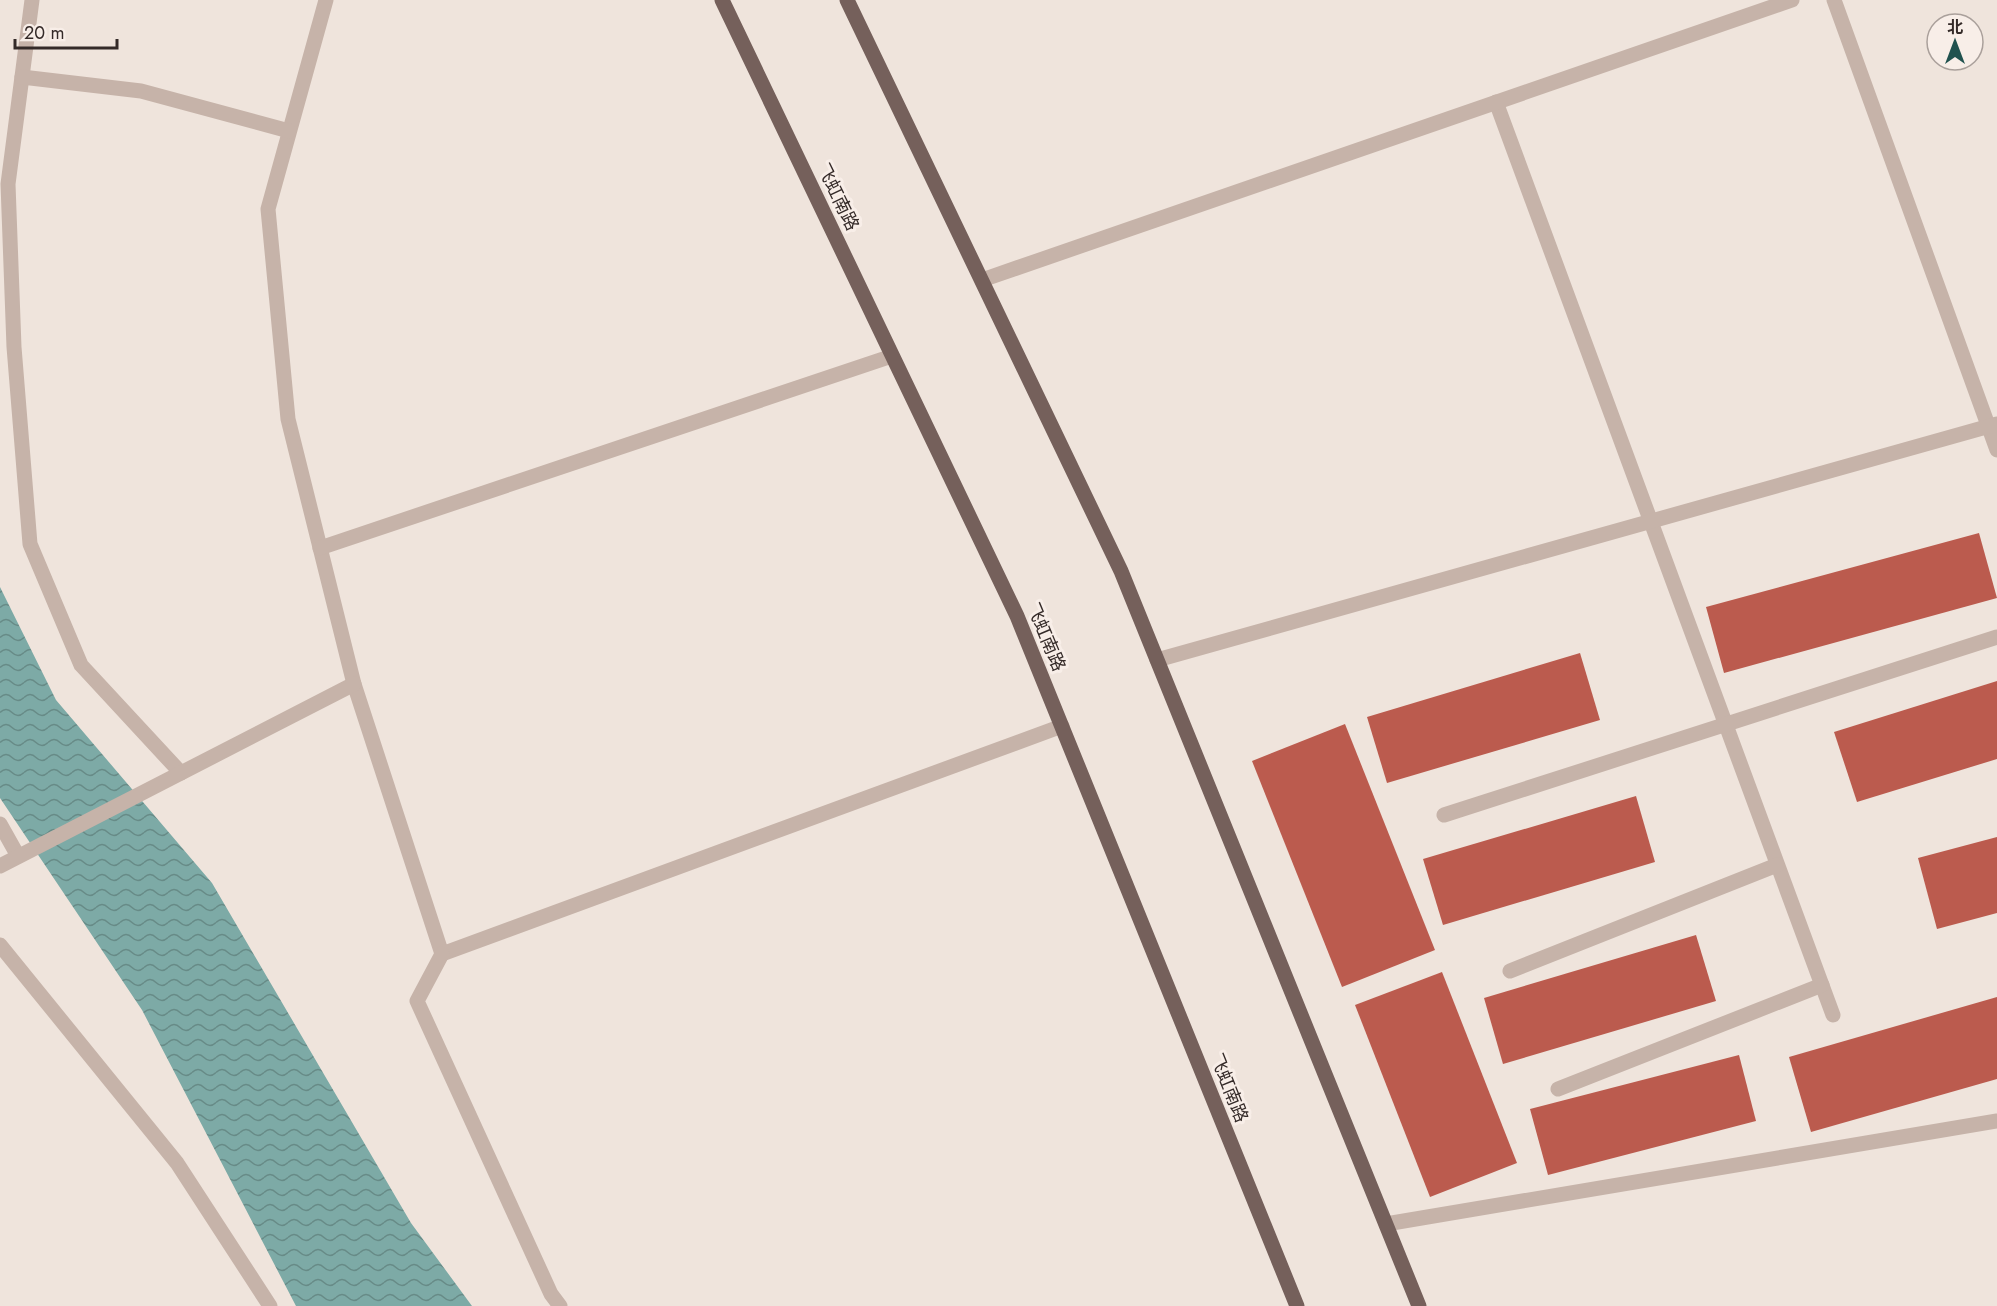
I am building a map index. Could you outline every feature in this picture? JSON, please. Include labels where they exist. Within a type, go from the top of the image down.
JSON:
[{"type":"main road","name":"飞虹南路","points":[[722,0],[1017,616],[1297,1306]]},
{"type":"main road","points":[[848,0],[1121,571],[1419,1306]]},
{"type":"street","points":[[32,0],[4,184],[30,544],[81,665],[181,773]]},
{"type":"street","points":[[326,0],[268,209],[288,419],[354,684],[442,954]]},
{"type":"street","points":[[982,280],[1792,0]]},
{"type":"street","points":[[1834,0],[1993,425],[1997,450]]},
{"type":"street","points":[[22,77],[141,91],[289,131]]},
{"type":"street","points":[[1496,102],[1833,1016]]},
{"type":"street","points":[[320,548],[892,356]]},
{"type":"street","points":[[1157,660],[1993,425]]},
{"type":"street","points":[[1444,815],[1997,637]]},
{"type":"street","points":[[0,866],[354,684]]},
{"type":"street","points":[[560,1306],[551,1294],[417,1001],[442,954],[1062,726]]},
{"type":"street","points":[[0,824],[18,856]]},
{"type":"street","points":[[1510,970],[1778,865]]},
{"type":"street","points":[[0,945],[177,1163],[270,1306]]},
{"type":"street","points":[[1558,1089],[1822,985]]},
{"type":"street","points":[[1386,1224],[1997,1121]]},
{"type":"water","points":[[0,587],[56,700],[212,883],[411,1223],[472,1306],[296,1306],[142,1010],[0,798]]},
{"type":"building","points":[[1979,533],[1997,598],[1724,673],[1706,607]]},
{"type":"building","points":[[1580,653],[1600,720],[1387,783],[1367,717]]},
{"type":"building","points":[[1997,681],[1997,759],[1857,802],[1834,732]]},
{"type":"building","points":[[1345,724],[1435,950],[1342,987],[1252,761]]},
{"type":"building","points":[[1636,796],[1655,862],[1443,925],[1423,859]]},
{"type":"building","points":[[1997,837],[1997,913],[1937,929],[1918,858]]},
{"type":"building","points":[[1696,935],[1716,1001],[1503,1064],[1484,998]]},
{"type":"building","points":[[1442,972],[1517,1163],[1430,1197],[1355,1005]]},
{"type":"building","points":[[1997,997],[1997,1079],[1811,1132],[1789,1057]]},
{"type":"building","points":[[1739,1055],[1756,1121],[1548,1175],[1530,1109]]}]
